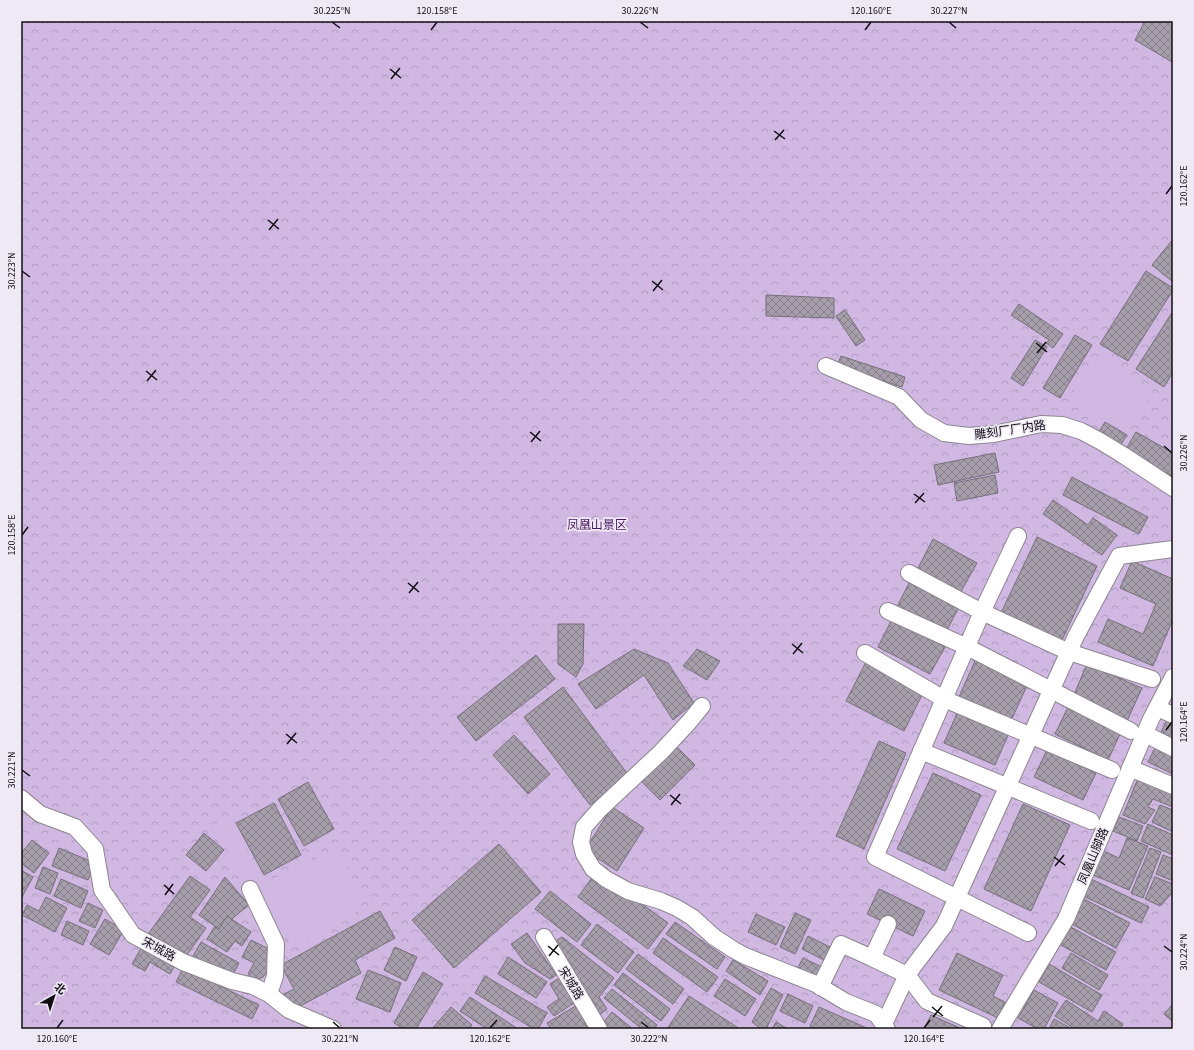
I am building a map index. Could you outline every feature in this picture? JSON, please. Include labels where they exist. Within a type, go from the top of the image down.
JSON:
[{"type":"street","name":"雕刻厂厂内路","points":[[826,366],[899,397],[921,420],[944,433],[969,436],[994,434],[1041,424],[1062,425],[1081,431],[1100,441],[1173,488]]},
{"type":"street","points":[[1018,536],[982,612],[875,857],[1028,933]]},
{"type":"street","points":[[885,1027],[907,975],[944,926],[1076,636],[1118,556],[1173,549]]},
{"type":"street","points":[[909,573],[982,612],[1069,652],[1152,679]]},
{"type":"street","points":[[888,611],[967,647],[1138,733],[1173,748]]},
{"type":"street","points":[[865,653],[944,699],[1112,770]]},
{"type":"street","name":"凤凰山脚路","points":[[1000,1029],[1066,919],[1130,768],[1138,733],[1157,708],[1172,682]]},
{"type":"street","points":[[702,706],[660,752],[600,809],[584,827],[581,842],[584,854],[593,869],[606,879],[628,892],[661,901],[677,908],[692,917],[714,937],[745,956],[820,987],[846,1002],[876,1014],[885,1027]]},
{"type":"street","points":[[1157,708],[1173,715]]},
{"type":"street","points":[[921,751],[1091,821]]},
{"type":"street","points":[[1130,768],[1173,786]]},
{"type":"street","name":"宋城路","points":[[21,798],[40,814],[75,827],[95,849],[102,890],[133,935],[183,962],[232,981],[253,986],[269,994],[289,1010],[333,1029]]},
{"type":"street","points":[[250,889],[276,944],[275,976],[269,994]]},
{"type":"street","points":[[872,958],[888,924]]},
{"type":"street","name":"宋城路","points":[[544,937],[599,1029]]},
{"type":"street","points":[[820,987],[841,944],[907,975],[926,1001],[983,1026]]},
{"type":"green space","name":"凤凰山景区","points":[[21,21],[1173,21],[1173,1029],[21,1029]]},
{"type":"green space","points":[[1095,356],[1153,391],[1128,434],[1070,399]]},
{"type":"green space","points":[[231,817],[260,877],[244,885],[215,824]]},
{"type":"green space","points":[[336,849],[361,893],[361,900],[358,909],[352,917],[305,942],[294,943],[285,938],[257,887]]},
{"type":"building","points":[[1145,21],[1173,21],[1172,62],[1135,40]]},
{"type":"building","points":[[1173,239],[1173,282],[1152,265]]},
{"type":"building","points":[[1146,271],[1173,288],[1173,290],[1128,361],[1100,344]]},
{"type":"building","points":[[766,295],[834,298],[834,318],[766,316]]},
{"type":"building","points":[[1019,304],[1063,334],[1053,348],[1046,343],[1049,340],[1011,315]]},
{"type":"building","points":[[845,310],[865,340],[856,346],[836,316]]},
{"type":"building","points":[[1173,311],[1173,372],[1164,387],[1136,369]]},
{"type":"building","points":[[1075,335],[1092,345],[1060,398],[1043,388]]},
{"type":"building","points":[[1035,340],[1047,347],[1023,386],[1011,378]]},
{"type":"building","points":[[841,356],[905,377],[902,387],[837,366]]},
{"type":"building","points":[[1105,422],[1127,435],[1120,446],[1098,433]]},
{"type":"building","points":[[1136,432],[1173,453],[1173,477],[1126,449]]},
{"type":"building","points":[[995,453],[999,472],[938,485],[934,465]]},
{"type":"building","points":[[995,475],[998,493],[957,501],[954,483]]},
{"type":"building","points":[[1072,477],[1148,517],[1139,534],[1063,495]]},
{"type":"building","points":[[1053,500],[1088,525],[1093,518],[1117,535],[1102,555],[1043,514]]},
{"type":"building","points":[[1037,537],[1097,566],[1061,642],[1001,613]]},
{"type":"building","points":[[933,539],[977,563],[960,593],[917,570]]},
{"type":"building","points":[[1132,561],[1173,579],[1173,619],[1153,666],[1098,642],[1108,619],[1143,634],[1156,604],[1120,588]]},
{"type":"building","points":[[910,581],[959,607],[946,632],[897,607]]},
{"type":"building","points":[[892,619],[945,647],[930,674],[878,647]]},
{"type":"building","points":[[558,624],[584,624],[583,664],[576,677],[558,664]]},
{"type":"building","points":[[634,649],[668,663],[694,703],[673,720],[644,675],[596,709],[578,684]]},
{"type":"building","points":[[697,649],[720,661],[707,680],[683,666]]},
{"type":"building","points":[[979,652],[1031,677],[1010,723],[958,699]]},
{"type":"building","points":[[536,655],[555,679],[476,741],[457,717]]},
{"type":"building","points":[[866,662],[924,691],[904,731],[846,701]]},
{"type":"building","points":[[1087,664],[1142,688],[1127,721],[1073,697]]},
{"type":"building","points":[[563,687],[629,776],[590,805],[524,717]]},
{"type":"building","points":[[1068,707],[1121,732],[1108,760],[1055,734]]},
{"type":"building","points":[[958,711],[1009,733],[995,765],[944,743]]},
{"type":"building","points":[[1168,718],[1173,720],[1173,743],[1159,736]]},
{"type":"building","points":[[514,735],[550,774],[528,794],[493,755]]},
{"type":"building","points":[[879,741],[906,753],[864,849],[836,836]]},
{"type":"building","points":[[1157,744],[1173,751],[1173,774],[1148,762]]},
{"type":"building","points":[[676,746],[695,765],[660,800],[640,780]]},
{"type":"building","points":[[1047,750],[1096,773],[1083,800],[1034,777]]},
{"type":"building","points":[[933,773],[981,795],[945,871],[897,849]]},
{"type":"building","points":[[1139,776],[1173,790],[1173,807],[1153,799],[1148,807],[1155,810],[1145,824],[1123,815]]},
{"type":"building","points":[[308,782],[334,829],[304,846],[278,799]]},
{"type":"building","points":[[274,803],[301,855],[264,875],[236,823]]},
{"type":"building","points":[[1023,804],[1070,825],[1031,911],[984,889]]},
{"type":"building","points":[[1160,805],[1173,810],[1173,832],[1152,822]]},
{"type":"building","points":[[612,807],[644,828],[617,871],[585,850]]},
{"type":"building","points":[[1119,817],[1143,826],[1137,841],[1113,831]]},
{"type":"building","points":[[1148,824],[1173,835],[1173,855],[1141,841]]},
{"type":"building","points":[[204,833],[224,850],[206,871],[186,855]]},
{"type":"building","points":[[1127,838],[1148,846],[1129,890],[1091,874],[1101,850],[1119,858]]},
{"type":"building","points":[[32,840],[49,853],[34,873],[21,863],[21,854]]},
{"type":"building","points":[[499,844],[541,892],[454,968],[412,920]]},
{"type":"building","points":[[59,848],[95,863],[88,880],[52,866]]},
{"type":"building","points":[[1150,848],[1161,852],[1143,898],[1131,893]]},
{"type":"building","points":[[1163,855],[1173,859],[1173,881],[1156,874]]},
{"type":"building","points":[[43,867],[58,873],[50,894],[35,888]]},
{"type":"building","points":[[21,870],[33,877],[22,897],[21,896]]},
{"type":"building","points":[[597,871],[668,923],[648,949],[578,897]]},
{"type":"building","points":[[190,876],[210,890],[190,917],[206,928],[184,959],[149,933]]},
{"type":"building","points":[[225,877],[249,905],[219,929],[199,915]]},
{"type":"building","points":[[1155,877],[1173,884],[1173,892],[1160,906],[1145,899]]},
{"type":"building","points":[[61,879],[88,891],[81,908],[54,896]]},
{"type":"building","points":[[1091,879],[1149,907],[1141,923],[1083,896]]},
{"type":"building","points":[[879,889],[925,911],[913,936],[867,914]]},
{"type":"building","points":[[550,891],[591,924],[577,942],[535,909]]},
{"type":"building","points":[[46,897],[67,908],[55,932],[22,915],[27,905],[39,911]]},
{"type":"building","points":[[1082,898],[1130,923],[1116,948],[1068,922]]},
{"type":"building","points":[[88,903],[103,910],[95,928],[79,921]]},
{"type":"building","points":[[380,911],[395,938],[355,960],[361,973],[293,1010],[284,994],[294,989],[281,965]]},
{"type":"building","points":[[795,913],[811,920],[795,954],[780,947]]},
{"type":"building","points":[[756,914],[785,927],[776,945],[748,932]]},
{"type":"building","points":[[227,916],[251,932],[242,946],[235,941],[227,952],[207,939],[215,926],[219,929]]},
{"type":"building","points":[[105,919],[124,930],[109,955],[90,944]]},
{"type":"building","points":[[67,921],[89,931],[83,945],[61,935]]},
{"type":"building","points":[[675,922],[725,957],[717,969],[666,934]]},
{"type":"building","points":[[597,924],[634,952],[618,973],[581,945]]},
{"type":"building","points":[[1069,926],[1116,952],[1106,970],[1059,944]]},
{"type":"building","points":[[527,933],[556,975],[550,979],[525,963],[511,944]]},
{"type":"building","points":[[808,936],[834,949],[828,962],[802,949]]},
{"type":"building","points":[[562,937],[614,978],[599,997],[607,1009],[600,1014],[554,942]]},
{"type":"building","points":[[663,938],[718,977],[707,992],[653,953]]},
{"type":"building","points":[[251,940],[267,948],[269,968],[263,977],[254,981],[248,974],[254,963],[242,957]]},
{"type":"building","points":[[201,942],[239,963],[231,978],[192,958]]},
{"type":"building","points":[[143,945],[176,963],[170,974],[150,962],[145,971],[132,964]]},
{"type":"building","points":[[395,947],[417,957],[406,981],[384,970]]},
{"type":"building","points":[[957,953],[1003,975],[993,996],[1005,1002],[998,1018],[939,990]]},
{"type":"building","points":[[1071,953],[1108,975],[1099,990],[1062,968]]},
{"type":"building","points":[[638,954],[684,989],[673,1004],[626,969]]},
{"type":"building","points":[[508,957],[547,982],[536,998],[498,974]]},
{"type":"building","points":[[803,958],[824,968],[816,983],[795,973]]},
{"type":"building","points":[[733,960],[768,981],[760,995],[726,971]]},
{"type":"building","points":[[1049,964],[1102,995],[1092,1012],[1039,982]]},
{"type":"building","points":[[183,968],[259,1005],[252,1019],[176,982]]},
{"type":"building","points":[[368,970],[401,983],[390,1012],[356,999]]},
{"type":"building","points":[[423,972],[443,984],[416,1029],[404,1029],[394,1023]]},
{"type":"building","points":[[623,973],[670,1009],[661,1021],[614,985]]},
{"type":"building","points":[[485,976],[547,1013],[538,1029],[534,1029],[475,993]]},
{"type":"building","points":[[561,977],[577,1001],[554,1016],[547,1007],[559,999],[550,984]]},
{"type":"building","points":[[725,979],[756,999],[745,1016],[714,996]]},
{"type":"building","points":[[771,988],[783,995],[766,1029],[761,1029],[752,1022]]},
{"type":"building","points":[[612,989],[657,1025],[654,1029],[642,1029],[604,998]]},
{"type":"building","points":[[1034,990],[1058,1003],[1044,1029],[1038,1029],[1018,1018]]},
{"type":"building","points":[[788,994],[813,1006],[805,1023],[780,1011]]},
{"type":"building","points":[[689,996],[740,1029],[699,1029],[696,1027],[695,1029],[667,1029]]},
{"type":"building","points":[[470,997],[518,1029],[487,1029],[460,1011]]},
{"type":"building","points":[[1066,1000],[1098,1021],[1104,1011],[1123,1024],[1120,1029],[1075,1029],[1055,1016]]},
{"type":"building","points":[[579,1004],[593,1029],[551,1029],[547,1023]]},
{"type":"building","points":[[1173,1004],[1173,1022],[1164,1014]]},
{"type":"building","points":[[451,1007],[472,1025],[469,1029],[432,1029]]},
{"type":"building","points":[[819,1007],[869,1029],[816,1029],[810,1026]]},
{"type":"building","points":[[612,1012],[633,1029],[607,1029],[603,1023]]},
{"type":"building","points":[[931,1015],[962,1029],[924,1029]]},
{"type":"building","points":[[1054,1019],[1072,1029],[1049,1029]]},
{"type":"building","points":[[776,1022],[788,1029],[772,1029]]}]
